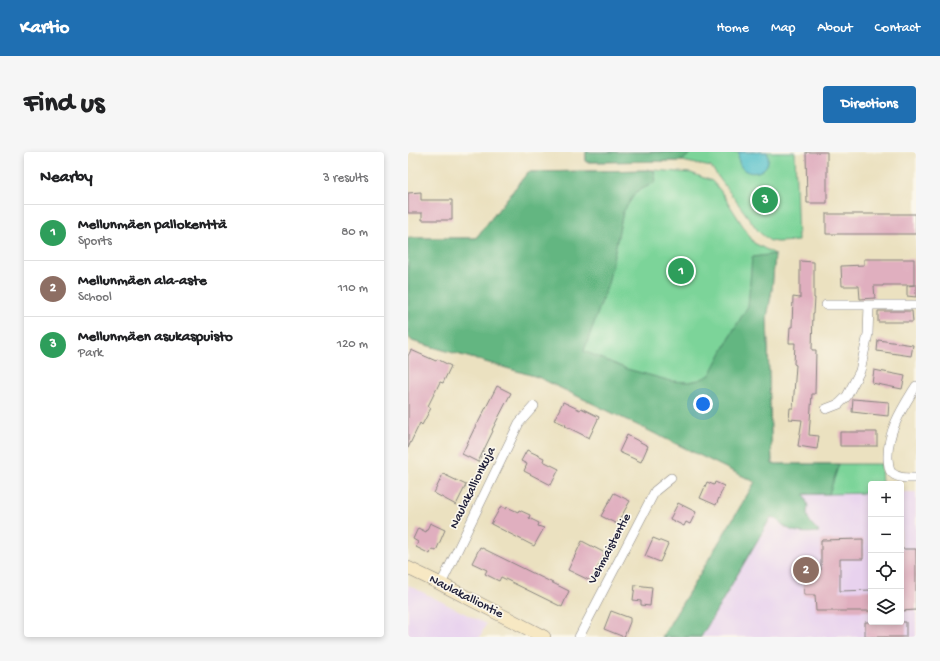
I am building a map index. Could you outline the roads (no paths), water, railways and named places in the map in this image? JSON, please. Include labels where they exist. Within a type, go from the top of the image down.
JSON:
[{"type":"street","points":[[826,305],[916,305]]},
{"type":"street","points":[[826,409],[839,404],[847,396],[860,371],[868,334],[869,305]]},
{"type":"street","points":[[916,386],[894,425],[888,449],[889,468],[892,473],[904,478],[916,478]]},
{"type":"street","name":"Naulakallionkuja","points":[[441,584],[520,422],[534,406]]},
{"type":"street","name":"Vehmaistentie","points":[[579,637],[655,491],[671,478]]},
{"type":"street","name":"Naulakalliontie","points":[[408,568],[544,637]]},
{"type":"water","points":[[739,152],[767,152],[768,160],[766,167],[761,171],[754,173],[748,172],[742,168],[739,162]]},
{"type":"place","name":"Mellunmäen asukaspuisto","points":[[765,200]]},
{"type":"place","name":"Mellunmäen pallokenttä","points":[[681,271]]},
{"type":"place","name":"Mellunmäen ala-aste","points":[[806,570]]}]
